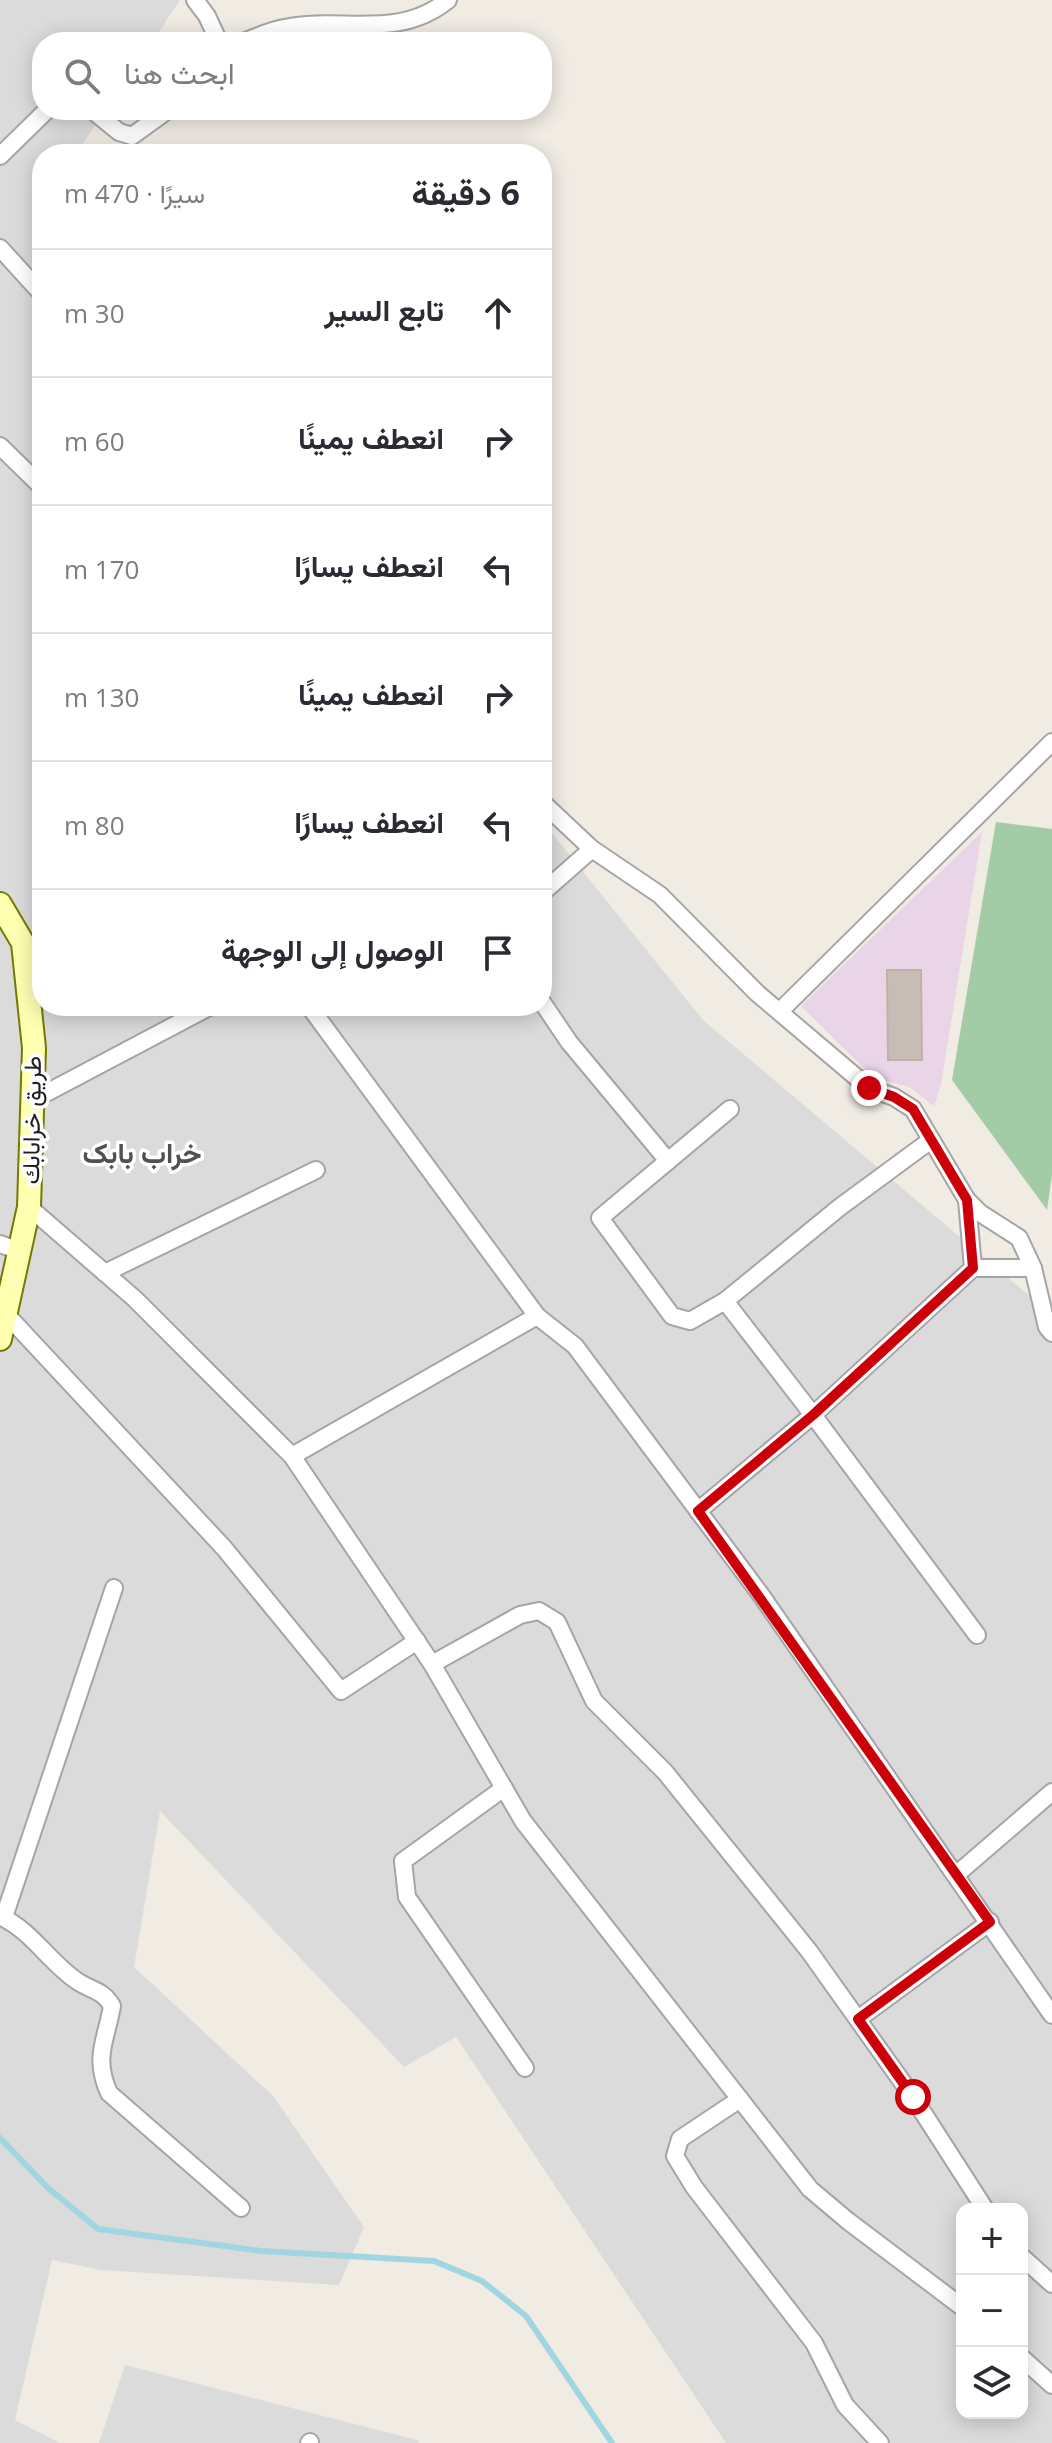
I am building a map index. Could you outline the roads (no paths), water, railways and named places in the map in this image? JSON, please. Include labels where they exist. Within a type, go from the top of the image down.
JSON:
[{"type":"main road","name":"طريق خرابابك","points":[[0,904],[23,943],[34,1048],[29,1207],[10,1247],[6,1314],[0,1339]]},
{"type":"street","points":[[195,0],[214,32]]},
{"type":"street","points":[[272,32],[286,27],[390,24],[428,16],[448,0]]},
{"type":"street","points":[[0,156],[37,120]]},
{"type":"street","points":[[104,120],[119,132],[132,136],[154,120]]},
{"type":"street","points":[[0,248],[32,283]]},
{"type":"street","points":[[0,446],[32,477]]},
{"type":"street","points":[[780,1011],[1052,742]]},
{"type":"street","points":[[552,811],[592,849],[660,895],[757,993],[869,1088],[894,1097],[913,1109],[967,1200],[980,1213],[1019,1238],[1033,1268],[1047,1327],[1052,1333]]},
{"type":"street","points":[[552,884],[592,849]]},
{"type":"street","points":[[33,1100],[192,1016]]},
{"type":"street","points":[[316,1016],[537,1316],[575,1346],[698,1511],[1051,2007]]},
{"type":"street","points":[[551,1016],[569,1042],[668,1161]]},
{"type":"street","points":[[730,1109],[600,1218],[672,1316],[690,1321],[725,1301],[840,1207],[931,1140]]},
{"type":"street","points":[[105,1273],[316,1170]]},
{"type":"street","points":[[967,1200],[973,1268]]},
{"type":"street","points":[[29,1207],[105,1273],[292,1456],[432,1664],[523,1821],[810,2189],[956,2302]]},
{"type":"street","points":[[698,1511],[813,1415],[973,1268],[1033,1268]]},
{"type":"street","points":[[725,1301],[977,1635]]},
{"type":"street","points":[[6,1314],[224,1548],[341,1691],[417,1641]]},
{"type":"street","points":[[292,1456],[537,1316]]},
{"type":"street","points":[[114,1588],[2,1917],[32,1938],[77,1981],[106,1994],[112,2006],[101,2043],[101,2075],[109,2093],[241,2208]]},
{"type":"street","points":[[432,1664],[520,1615],[539,1611],[557,1622],[594,1701],[665,1772],[809,1951],[981,2203]]},
{"type":"street","points":[[504,1788],[403,1861],[407,1897],[525,2068]]},
{"type":"street","points":[[957,1874],[1052,1792]]},
{"type":"street","points":[[858,2019],[990,1922]]},
{"type":"street","points":[[740,2099],[680,2139],[675,2156],[694,2187],[814,2343],[845,2405],[880,2443]]},
{"type":"street","points":[[1028,2262],[1052,2284]]},
{"type":"street","points":[[1028,2363],[1052,2385]]},
{"type":"waterway","points":[[0,2138],[48,2188],[98,2229],[261,2251],[434,2261],[482,2281],[526,2316],[612,2443]]},
{"type":"district","name":"خراب بابک","points":[[142,1153]]}]
